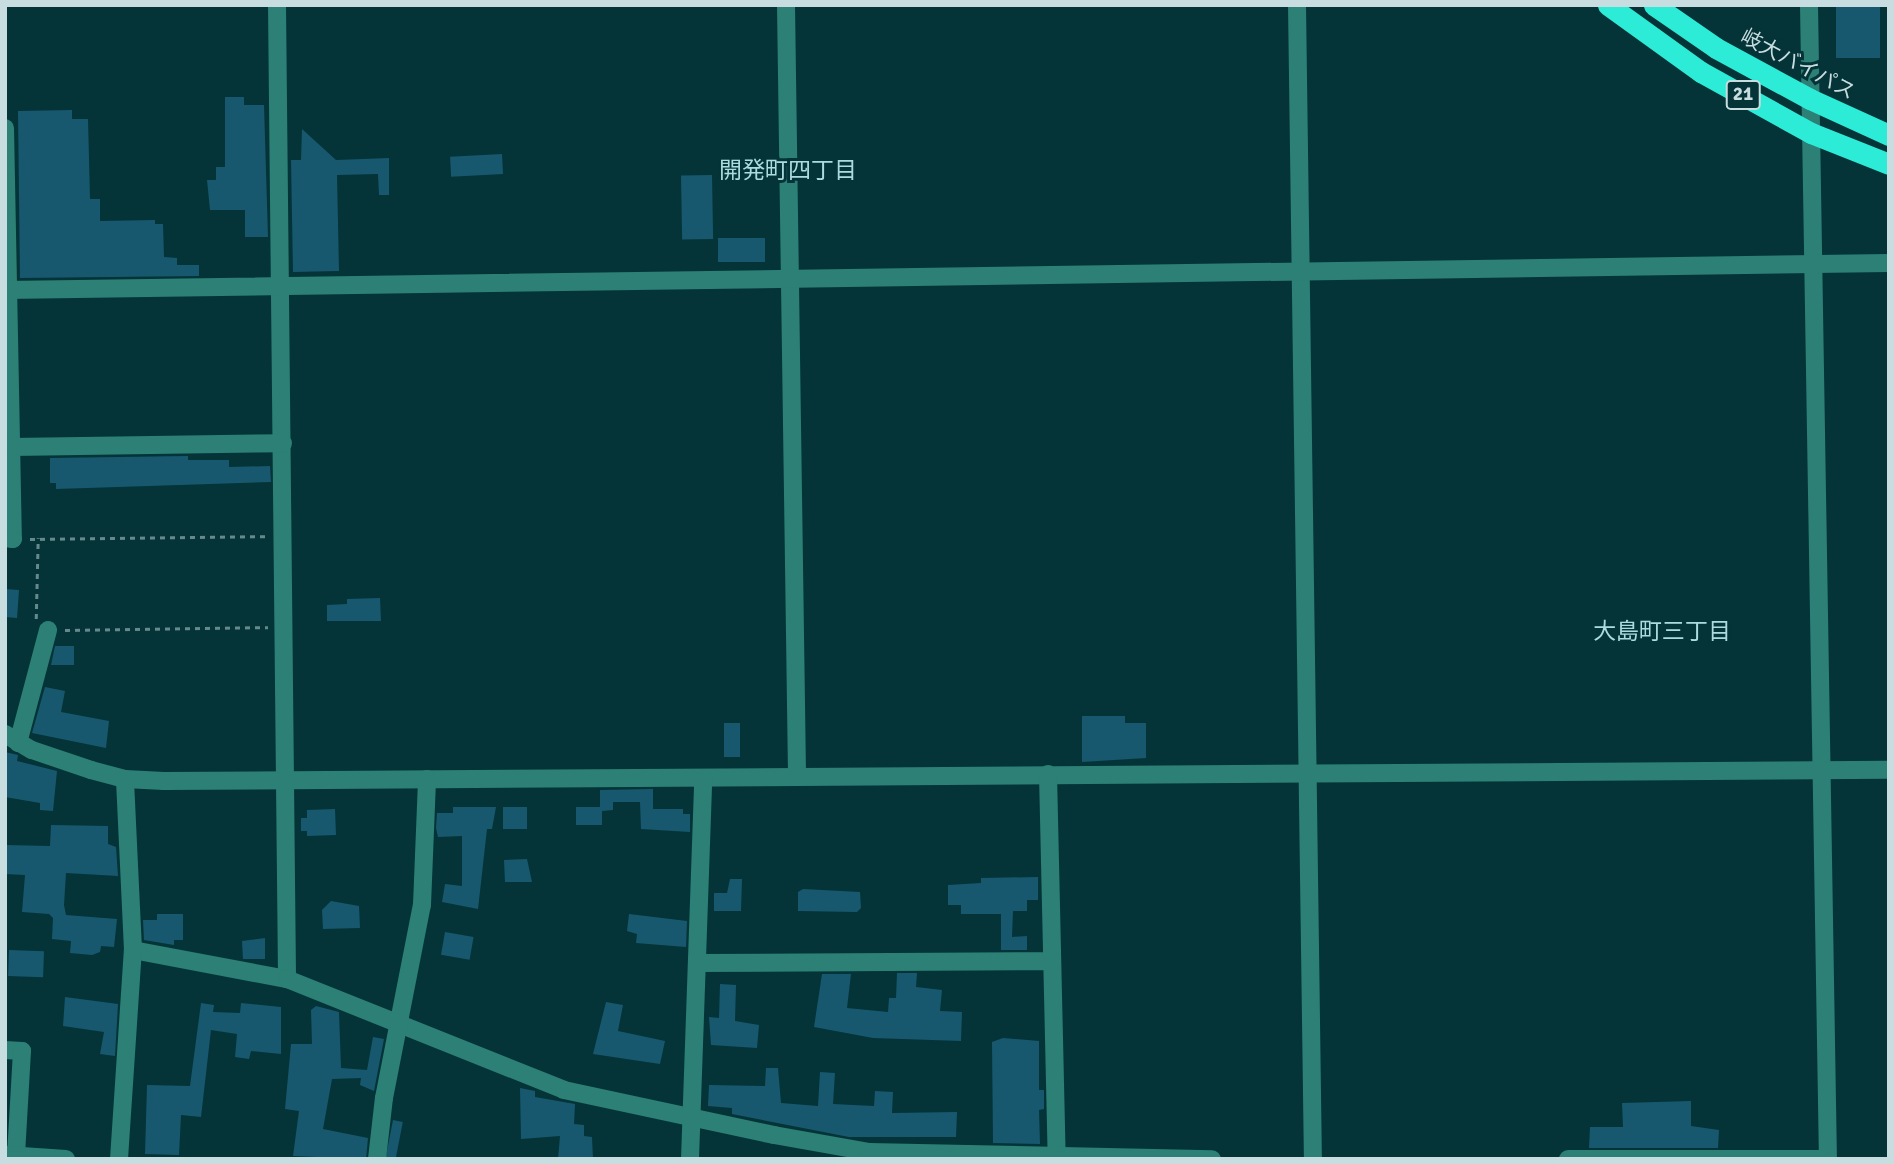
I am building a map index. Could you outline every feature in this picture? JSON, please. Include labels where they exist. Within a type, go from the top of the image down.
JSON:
[{"type":"highway","name":"21","points":[[1608,5],[1701,72],[1811,133],[1889,164]]},
{"type":"highway","name":"岐大バイパス","points":[[1654,5],[1716,48],[1810,99],[1889,135]]},
{"type":"street","points":[[277,5],[278,287],[288,780],[287,978]]},
{"type":"street","points":[[786,5],[797,775]]},
{"type":"street","points":[[1297,5],[1311,770],[1313,1159]]},
{"type":"street","points":[[1809,5],[1828,1159]]},
{"type":"street","points":[[5,128],[11,447],[9,539]]},
{"type":"street","points":[[7,290],[1303,274],[1889,263]]},
{"type":"street","points":[[11,447],[283,443]]},
{"type":"street","points":[[48,630],[12,738],[125,779],[703,778],[1311,770],[1889,770]]},
{"type":"street","points":[[1048,774],[1057,1158]]},
{"type":"street","points":[[690,1159],[703,778]]},
{"type":"street","points":[[119,1159],[134,950],[125,779]]},
{"type":"street","points":[[377,1159],[398,1024],[422,905],[427,779]]},
{"type":"street","points":[[134,950],[287,978],[340,996],[398,1024],[564,1090],[869,1152],[1057,1158],[1212,1159]]},
{"type":"street","points":[[697,963],[1051,961]]},
{"type":"street","points":[[5,1050],[22,1051],[11,1155],[66,1159]]},
{"type":"street","points":[[1567,1159],[1821,1159]]},
{"type":"path","points":[[9,539],[284,536]]},
{"type":"path","points":[[38,538],[36,623],[48,630],[285,626]]},
{"type":"building","points":[[1836,5],[1880,5],[1880,58],[1836,58]]},
{"type":"building","points":[[225,97],[244,97],[244,105],[264,105],[268,237],[245,237],[245,210],[210,210],[207,180],[216,180],[216,167],[225,167]]},
{"type":"building","points":[[72,110],[72,119],[88,119],[90,199],[100,199],[100,221],[155,220],[155,224],[163,224],[164,257],[177,258],[177,265],[199,265],[199,276],[20,278],[18,111]]},
{"type":"building","points":[[302,129],[336,160],[389,158],[389,195],[379,195],[378,174],[337,175],[339,271],[293,272],[291,160],[301,160]]},
{"type":"building","points":[[502,154],[503,174],[451,177],[450,157]]},
{"type":"building","points":[[712,175],[713,239],[682,240],[681,176]]},
{"type":"building","points":[[718,238],[765,238],[765,262],[718,262]]},
{"type":"building","points":[[188,456],[188,460],[229,460],[229,467],[270,466],[271,482],[56,489],[56,483],[50,483],[50,458]]},
{"type":"building","points":[[5,589],[19,590],[17,618],[5,617]]},
{"type":"building","points":[[380,598],[381,621],[327,621],[327,605],[347,604],[347,599]]},
{"type":"building","points":[[55,646],[74,646],[74,665],[51,665]]},
{"type":"building","points":[[45,687],[65,691],[61,712],[109,721],[106,748],[32,733]]},
{"type":"building","points":[[1082,716],[1125,716],[1125,723],[1146,723],[1146,758],[1082,762]]},
{"type":"building","points":[[724,723],[740,723],[740,757],[724,757]]},
{"type":"building","points":[[5,752],[18,755],[17,761],[57,771],[53,811],[40,810],[40,803],[5,797]]},
{"type":"building","points":[[653,789],[653,809],[683,809],[683,814],[690,814],[690,832],[641,829],[640,802],[613,802],[613,810],[602,811],[602,825],[576,825],[576,807],[600,807],[600,790]]},
{"type":"building","points":[[453,807],[496,807],[492,829],[487,829],[478,909],[442,902],[445,884],[462,886],[462,836],[438,837],[436,828],[437,813],[453,813]]},
{"type":"building","points":[[503,807],[527,807],[527,829],[503,829]]},
{"type":"building","points":[[335,809],[336,835],[307,836],[307,831],[301,831],[301,818],[307,818],[307,810]]},
{"type":"building","points":[[51,825],[108,826],[108,844],[116,847],[118,876],[66,873],[64,905],[66,915],[117,919],[114,947],[101,946],[100,952],[92,955],[70,953],[71,941],[52,939],[53,918],[49,914],[22,912],[25,875],[5,874],[5,845],[50,846]]},
{"type":"building","points":[[527,859],[532,882],[505,882],[504,860]]},
{"type":"building","points":[[1038,877],[1038,900],[1027,900],[1027,911],[1013,911],[1012,937],[1027,936],[1027,950],[1001,950],[1001,914],[961,914],[961,905],[948,905],[948,885],[981,883],[981,878]]},
{"type":"building","points":[[730,879],[742,879],[741,911],[714,911],[714,893],[727,893]]},
{"type":"building","points":[[803,889],[860,892],[861,908],[857,912],[798,911],[798,892]]},
{"type":"building","points":[[331,901],[359,906],[360,928],[323,929],[322,910]]},
{"type":"building","points":[[157,914],[183,914],[183,940],[174,940],[174,945],[144,940],[143,920],[157,920]]},
{"type":"building","points":[[629,914],[687,921],[686,947],[636,943],[637,934],[627,931]]},
{"type":"building","points":[[445,932],[474,937],[470,960],[441,955]]},
{"type":"building","points":[[265,938],[265,959],[243,959],[242,941]]},
{"type":"building","points":[[9,950],[44,951],[43,977],[8,976]]},
{"type":"building","points":[[897,973],[917,973],[916,987],[942,990],[940,1011],[962,1012],[961,1041],[873,1038],[814,1027],[822,974],[851,974],[847,1008],[888,1012],[889,998],[896,998]]},
{"type":"building","points":[[720,984],[736,985],[735,1021],[759,1025],[757,1048],[711,1045],[709,1017],[719,1018]]},
{"type":"building","points":[[65,997],[118,1004],[115,1056],[100,1054],[104,1032],[63,1026]]},
{"type":"building","points":[[606,1002],[623,1005],[618,1031],[665,1041],[660,1064],[593,1054]]},
{"type":"building","points":[[201,1003],[214,1005],[213,1012],[240,1013],[241,1003],[281,1007],[281,1054],[251,1051],[249,1059],[235,1057],[237,1034],[211,1030],[201,1117],[181,1115],[179,1155],[145,1154],[147,1085],[190,1086]]},
{"type":"building","points":[[316,1006],[339,1012],[341,1068],[367,1070],[373,1037],[384,1039],[374,1091],[360,1085],[361,1078],[332,1079],[323,1129],[368,1138],[366,1159],[293,1156],[299,1111],[285,1109],[291,1044],[312,1044],[311,1010]]},
{"type":"building","points":[[1003,1038],[1039,1041],[1039,1090],[1044,1090],[1044,1109],[1039,1110],[1040,1144],[993,1143],[992,1042]]},
{"type":"building","points":[[766,1068],[778,1068],[781,1103],[818,1106],[820,1072],[835,1073],[833,1104],[874,1106],[875,1091],[893,1092],[892,1113],[957,1112],[956,1137],[849,1137],[732,1114],[732,1108],[708,1106],[709,1085],[765,1086]]},
{"type":"building","points":[[520,1088],[535,1091],[535,1097],[575,1104],[574,1124],[584,1125],[584,1136],[592,1137],[593,1159],[558,1159],[560,1136],[521,1139]]},
{"type":"building","points":[[1691,1101],[1691,1126],[1719,1130],[1718,1148],[1589,1148],[1590,1127],[1623,1127],[1622,1103]]},
{"type":"building","points":[[393,1120],[403,1122],[396,1159],[386,1158]]},
{"type":"district","name":"開発町四丁目","points":[[788,171]]},
{"type":"district","name":"大島町三丁目","points":[[1662,632]]}]
